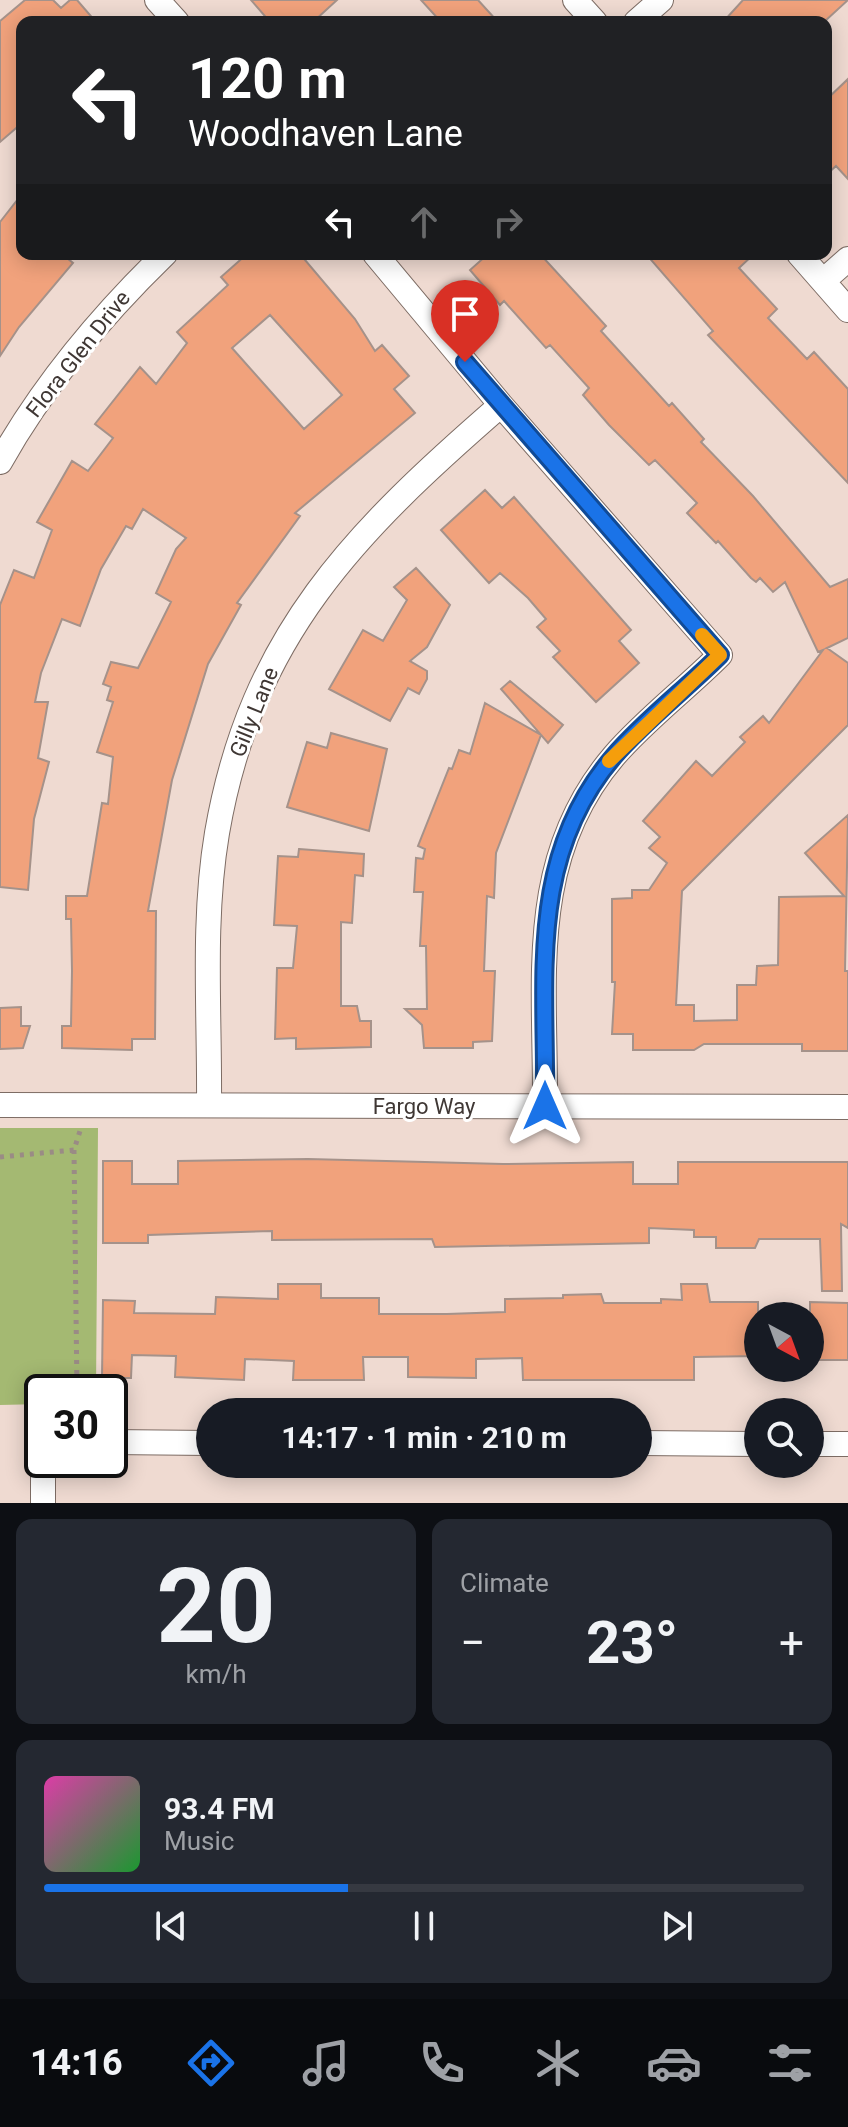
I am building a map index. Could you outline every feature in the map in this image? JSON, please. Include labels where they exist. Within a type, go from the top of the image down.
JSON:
[{"type":"street","points":[[157,0],[172,16]]},
{"type":"street","points":[[575,0],[590,16]]},
{"type":"street","points":[[643,16],[661,0]]},
{"type":"street","points":[[823,281],[848,259]]},
{"type":"street","name":"Flora Glen Drive","points":[[0,462],[67,360],[120,298],[159,260]]},
{"type":"street","points":[[380,260],[501,405],[720,655],[615,754],[587,790],[569,823],[555,863],[547,904],[545,1106]]},
{"type":"street","points":[[804,260],[848,310]]},
{"type":"street","name":"Gilly Lane","points":[[209,1105],[210,898],[217,834],[230,773],[250,713],[283,644],[343,555],[410,484],[501,405]]},
{"type":"street","name":"Fargo Way","points":[[0,1105],[848,1107]]},
{"type":"street","points":[[128,1442],[196,1443]]},
{"type":"street","points":[[652,1443],[744,1444]]},
{"type":"street","points":[[824,1444],[848,1444]]},
{"type":"street","points":[[43,1478],[43,1503]]},
{"type":"path","points":[[77,1374],[74,1150],[80,1131]]},
{"type":"path","points":[[0,1157],[74,1150]]},
{"type":"green space","points":[[0,1128],[98,1128],[96,1374],[24,1374],[24,1404],[0,1405]]},
{"type":"building","points":[[25,0],[53,0],[61,8],[70,0],[77,0],[91,16],[16,16],[16,128],[0,142],[0,21]]},
{"type":"building","points":[[251,0],[337,0],[320,16],[265,16]]},
{"type":"building","points":[[421,0],[478,0],[493,16],[436,16]]},
{"type":"building","points":[[743,0],[848,0],[831,16],[728,16]]},
{"type":"building","points":[[848,79],[848,179],[836,166],[832,170],[832,94]]},
{"type":"building","points":[[16,202],[16,260],[69,260],[73,263],[19,327],[0,356],[0,222]]},
{"type":"building","points":[[240,260],[305,260],[355,319],[375,351],[382,345],[409,376],[394,389],[415,413],[295,513],[300,516],[237,603],[241,605],[208,664],[172,780],[148,911],[156,911],[155,1039],[132,1039],[132,1050],[62,1048],[62,1026],[71,1026],[71,919],[66,919],[66,896],[87,896],[102,803],[108,804],[113,757],[97,752],[113,702],[107,700],[111,687],[103,684],[111,662],[138,668],[171,602],[156,593],[176,549],[186,538],[143,509],[132,529],[126,526],[101,569],[80,626],[62,619],[41,673],[35,702],[48,702],[38,758],[49,762],[34,819],[28,890],[0,887],[0,605],[14,570],[34,578],[52,530],[37,522],[72,461],[88,471],[113,438],[95,424],[140,367],[156,384],[187,343],[177,332],[228,285],[221,277]],"holes":[[[270,315],[342,395],[304,429],[232,348]]]},
{"type":"building","points":[[481,260],[546,260],[606,326],[601,331],[669,406],[672,403],[704,439],[701,442],[753,496],[830,587],[848,579],[848,638],[827,648],[848,663],[848,725],[682,891],[676,1005],[694,1005],[694,1021],[737,1020],[737,985],[756,985],[757,966],[778,965],[779,897],[844,896],[805,853],[848,815],[845,971],[848,971],[848,1051],[802,1051],[802,1044],[704,1044],[694,1050],[633,1050],[633,1034],[612,1034],[615,982],[612,982],[612,899],[632,898],[632,890],[649,890],[667,863],[649,848],[660,837],[643,821],[696,761],[712,776],[745,742],[740,737],[763,716],[769,723],[823,650],[818,652],[785,582],[773,592],[760,578],[756,582],[751,578],[718,541],[716,543],[687,513],[697,503],[655,460],[649,465],[609,425],[583,395],[589,388],[550,345],[546,348],[504,301],[500,305],[470,270]]},
{"type":"building","points":[[651,260],[748,260],[739,268],[777,309],[768,318],[807,359],[814,352],[848,389],[848,483],[708,335],[713,331]]},
{"type":"building","points":[[485,490],[502,508],[514,497],[631,630],[619,641],[639,663],[596,702],[553,657],[560,651],[537,627],[546,619],[528,598],[500,573],[489,583],[441,530]]},
{"type":"building","points":[[416,568],[450,605],[427,647],[410,661],[427,671],[427,679],[419,694],[408,688],[390,721],[329,689],[363,630],[383,641],[407,600],[394,587]]},
{"type":"building","points":[[510,681],[563,725],[548,743],[501,689]]},
{"type":"building","points":[[485,703],[541,735],[496,853],[494,898],[487,896],[484,971],[495,971],[492,1041],[473,1042],[473,1048],[424,1048],[422,1025],[405,1009],[427,1009],[426,946],[420,946],[423,892],[414,892],[416,858],[423,859],[425,849],[418,846],[459,750],[470,754]]},
{"type":"building","points":[[331,733],[387,749],[369,831],[287,807],[307,742],[327,748]]},
{"type":"building","points":[[299,849],[364,854],[363,876],[355,875],[352,923],[341,922],[341,1006],[357,1006],[360,1021],[371,1021],[371,1047],[296,1049],[296,1038],[275,1039],[277,968],[293,968],[297,926],[274,925],[278,856],[298,857]]},
{"type":"building","points":[[21,1007],[21,1026],[30,1026],[23,1048],[0,1049],[0,1008]]},
{"type":"building","points":[[308,1159],[503,1164],[633,1162],[633,1184],[678,1184],[678,1162],[848,1162],[848,1228],[841,1224],[842,1291],[822,1291],[820,1239],[759,1239],[755,1248],[716,1248],[716,1237],[694,1237],[694,1230],[649,1228],[649,1243],[435,1247],[432,1239],[272,1240],[272,1231],[148,1235],[148,1243],[103,1243],[103,1161],[132,1161],[132,1184],[178,1184],[178,1161]]},
{"type":"building","points":[[278,1284],[321,1284],[321,1298],[379,1298],[379,1314],[505,1312],[505,1299],[601,1294],[604,1303],[661,1303],[661,1299],[682,1300],[681,1284],[707,1284],[710,1302],[744,1302],[744,1356],[694,1357],[694,1380],[523,1380],[522,1358],[476,1359],[476,1378],[408,1377],[408,1357],[363,1357],[364,1380],[293,1380],[294,1361],[245,1359],[244,1380],[175,1377],[176,1356],[132,1355],[131,1378],[128,1374],[102,1374],[103,1300],[135,1301],[134,1313],[215,1314],[216,1297],[278,1299]]},
{"type":"building","points":[[824,1302],[848,1303],[848,1360],[824,1360]]},
{"type":"slow traffic","points":[[609,761],[720,655],[702,635]]},
{"type":"route","points":[[465,362],[720,655],[615,754],[587,790],[569,823],[555,863],[547,904],[545,1106]]}]
